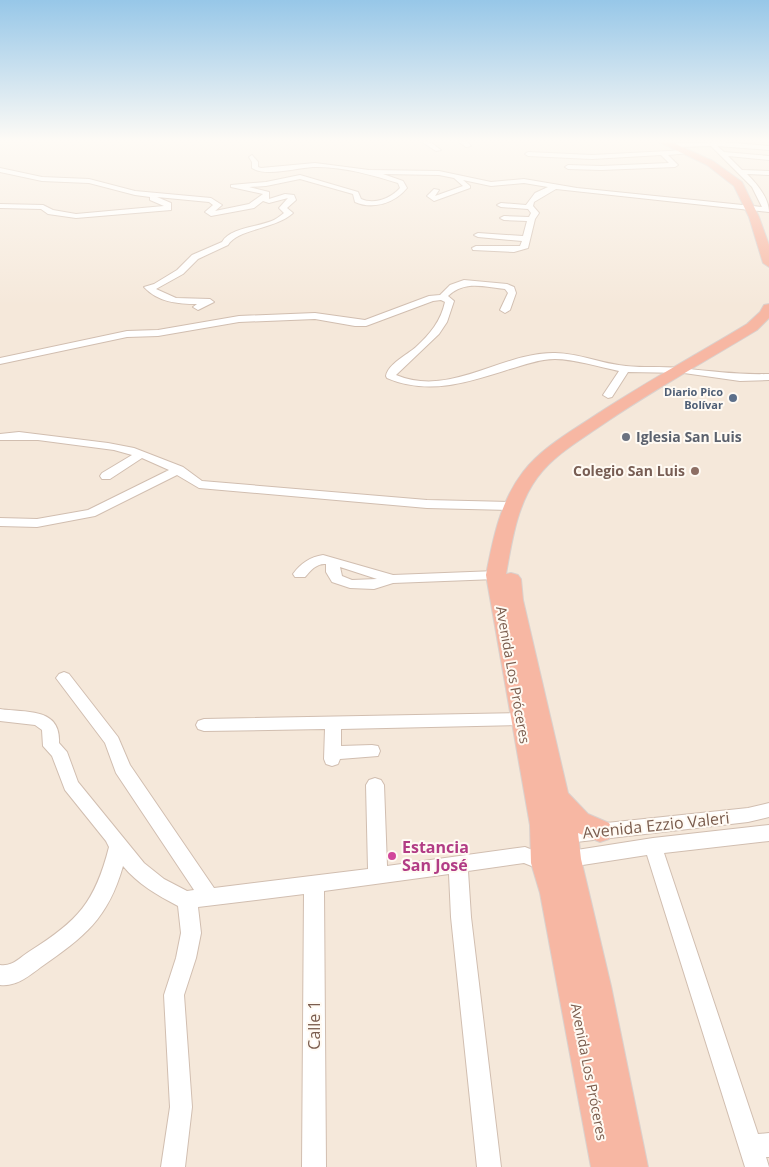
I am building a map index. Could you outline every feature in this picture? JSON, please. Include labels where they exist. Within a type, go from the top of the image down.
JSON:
[{"type":"highway","points":[[748,196],[760,209]]},
{"type":"highway","points":[[752,196],[760,209],[769,239]]},
{"type":"highway","points":[[760,209],[754,217],[769,263]]},
{"type":"highway","name":"Avenida Los Próceres","points":[[608,1167],[554,893],[549,850],[556,796],[510,576],[514,534],[520,507],[540,475],[571,445],[768,318]]},
{"type":"highway","name":"Avenida Los Próceres","points":[[631,1167],[596,986],[549,850],[543,825],[496,575],[512,506],[530,475],[558,448],[612,411],[684,371]]},
{"type":"highway","points":[[556,796],[579,822],[600,830]]},
{"type":"street","points":[[0,208],[43,207],[51,212],[76,216],[164,210],[169,206],[148,196]]},
{"type":"street","points":[[170,196],[210,200],[218,205],[209,212],[211,214],[251,206],[265,197],[266,201],[269,201],[283,196]]},
{"type":"street","points":[[198,307],[210,302],[175,301],[158,294],[148,287],[156,286],[180,272],[192,258],[225,243],[226,240],[240,232],[276,222],[289,213],[283,208],[292,200],[286,196]]},
{"type":"street","points":[[357,196],[358,200],[366,204],[396,196]]},
{"type":"street","points":[[530,207],[531,201],[536,196]]},
{"type":"street","points":[[643,196],[760,209],[757,196]]},
{"type":"street","points":[[476,248],[518,250],[524,248],[531,219],[536,213],[530,207],[501,205]]},
{"type":"street","points":[[504,218],[531,219]]},
{"type":"street","points":[[478,235],[525,239]]},
{"type":"street","points":[[443,297],[453,287],[464,283],[507,287],[511,288],[512,293],[505,310]]},
{"type":"street","points":[[0,361],[127,334],[158,333],[239,319],[315,316],[366,323],[432,298],[443,297],[450,301],[449,310],[438,329],[415,353],[392,371],[392,376],[406,383],[424,384],[463,381],[528,360],[555,356],[625,369],[684,371],[740,378],[769,377]]},
{"type":"street","points":[[342,314],[353,318],[368,318],[412,305]]},
{"type":"street","points":[[463,381],[473,366]]},
{"type":"street","points":[[608,395],[625,369]]},
{"type":"street","points":[[0,437],[18,435],[39,436],[118,448],[141,454],[179,470],[199,484],[427,504],[512,506]]},
{"type":"street","points":[[106,476],[141,454]]},
{"type":"street","points":[[0,522],[37,522],[91,514],[179,470]]},
{"type":"street","points":[[300,574],[313,560],[323,558],[333,561],[333,572],[337,579],[350,584],[374,585],[392,579],[496,575]]},
{"type":"street","points":[[64,678],[112,741],[122,768],[209,897]]},
{"type":"street","points":[[0,715],[40,720],[47,724],[51,728],[51,746],[59,752],[71,785],[112,836],[118,847],[137,869],[157,885],[186,900],[378,876],[549,850]]},
{"type":"street","points":[[204,725],[522,718]]},
{"type":"street","points":[[333,723],[332,756],[372,752]]},
{"type":"street","points":[[375,785],[378,876]]},
{"type":"street","name":"Avenida Ezzio Valeri","points":[[549,850],[600,830],[748,815],[767,816]]},
{"type":"street","name":"Avenida Ezzio Valeri","points":[[549,850],[653,846],[769,833]]},
{"type":"street","points":[[653,846],[759,1153]]},
{"type":"street","points":[[0,976],[12,974],[19,970],[62,942],[83,924],[104,894],[118,847]]},
{"type":"street","points":[[458,864],[461,917],[489,1167]]},
{"type":"street","name":"Calle 1","points":[[314,883],[314,1167]]},
{"type":"street","points":[[173,1167],[181,1106],[174,995],[186,958],[191,933],[190,912],[186,900]]},
{"type":"shaded area","points":[[0,196],[769,196],[769,1167],[0,1167]]},
{"type":"place","name":"Diario Pico Bolívar","points":[[733,398]]},
{"type":"place","name":"Iglesia San Luis","points":[[626,437]]},
{"type":"place","name":"Colegio San Luis","points":[[695,471]]},
{"type":"place","name":"Estancia San José","points":[[392,856]]}]
